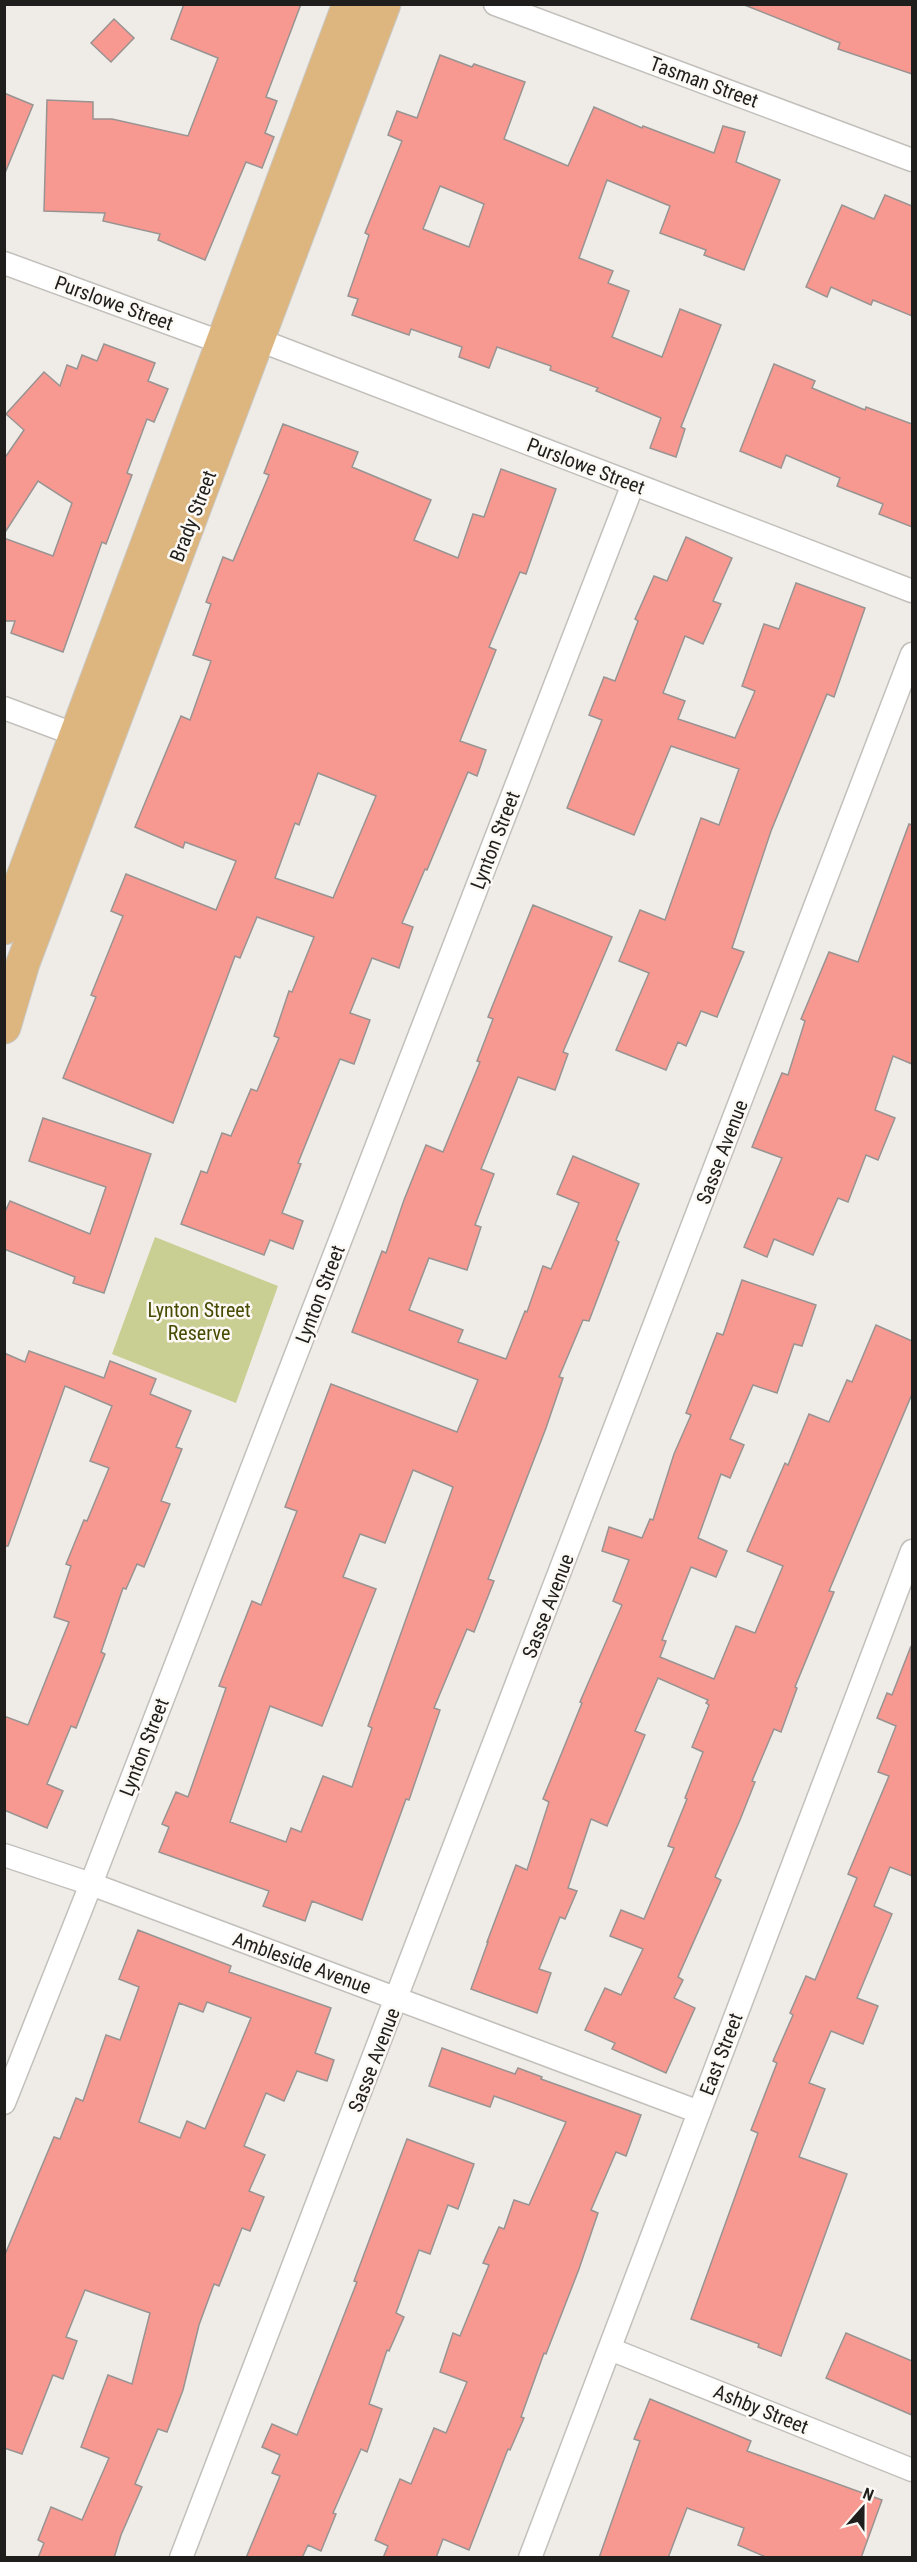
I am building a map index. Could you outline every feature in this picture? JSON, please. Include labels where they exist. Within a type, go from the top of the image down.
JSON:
[{"type":"main road","name":"Brady Street","points":[[4,928],[349,4]]},
{"type":"main road","name":"Brady Street","points":[[4,1028],[23,963],[384,4]]},
{"type":"street","name":"Tasman Street","points":[[495,4],[912,160]]},
{"type":"street","name":"Purslowe Street","points":[[4,263],[223,343]]},
{"type":"street","name":"Purslowe Street","points":[[259,340],[912,591]]},
{"type":"street","name":"Lynton Street","points":[[4,2103],[633,484]]},
{"type":"street","name":"Sasse Avenue","points":[[181,2558],[912,654]]},
{"type":"street","points":[[4,708],[106,746]]},
{"type":"street","name":"East Street","points":[[530,2558],[912,1551]]},
{"type":"street","name":"Ambleside Avenue","points":[[4,1855],[91,1884],[699,2112]]},
{"type":"street","name":"Ashby Street","points":[[610,2349],[912,2470]]},
{"type":"green space","name":"Lynton Street Reserve","points":[[155,1237],[278,1286],[236,1403],[112,1354]]},
{"type":"building","points":[[184,4],[301,4],[266,97],[277,101],[265,133],[274,137],[262,168],[246,162],[205,260],[158,240],[160,234],[103,221],[105,213],[44,211],[47,100],[93,102],[93,119],[112,119],[188,136],[218,58],[171,39]]},
{"type":"building","points":[[742,4],[912,4],[912,74],[838,49],[840,43]]},
{"type":"building","points":[[114,19],[134,38],[111,62],[91,43]]},
{"type":"building","points":[[440,55],[525,82],[504,139],[568,166],[594,107],[642,128],[643,126],[714,153],[723,126],[745,132],[736,162],[780,180],[744,270],[704,255],[706,250],[660,233],[670,206],[607,180],[579,258],[613,271],[608,283],[629,291],[612,337],[662,357],[680,309],[721,325],[681,427],[685,429],[676,457],[650,448],[661,418],[596,391],[598,388],[550,370],[551,366],[497,347],[489,368],[459,357],[462,347],[411,329],[409,335],[352,315],[358,299],[348,296],[369,235],[365,233],[402,141],[388,135],[397,111],[417,118]],"holes":[[[440,186],[484,204],[469,247],[423,229]]]},
{"type":"building","points":[[4,93],[33,105],[5,173],[4,173]]},
{"type":"building","points":[[885,195],[912,206],[912,316],[873,300],[871,305],[831,287],[827,297],[806,287],[842,205],[874,219]]},
{"type":"building","points":[[104,344],[155,363],[148,381],[168,389],[154,422],[147,419],[127,473],[132,475],[106,544],[102,542],[63,652],[11,633],[15,621],[4,621],[4,538],[53,556],[72,503],[38,481],[4,534],[4,459],[24,430],[6,414],[44,372],[60,386],[67,365],[77,369],[82,355],[97,361]]},
{"type":"building","points":[[774,364],[815,381],[812,388],[865,410],[866,407],[912,424],[912,527],[879,514],[883,504],[837,486],[840,478],[786,455],[781,468],[740,451]]},
{"type":"building","points":[[283,424],[358,452],[352,467],[431,500],[414,540],[458,558],[473,514],[484,517],[501,469],[556,489],[526,574],[520,572],[489,647],[496,650],[460,741],[486,750],[477,776],[468,772],[402,923],[413,927],[399,968],[372,958],[350,1013],[370,1020],[354,1064],[340,1059],[298,1163],[301,1164],[282,1213],[303,1221],[293,1249],[270,1240],[264,1255],[181,1224],[201,1171],[207,1173],[222,1133],[231,1136],[251,1089],[257,1091],[279,1038],[274,1036],[289,991],[292,992],[314,937],[257,917],[240,958],[235,956],[173,1123],[63,1078],[96,997],[91,995],[123,916],[111,911],[126,874],[216,910],[236,861],[185,842],[183,848],[135,827],[181,716],[190,720],[211,661],[193,655],[211,604],[206,602],[223,557],[233,561],[269,475],[264,473]],"holes":[[[318,773],[376,796],[333,898],[275,878],[295,823],[299,825]]]},
{"type":"building","points":[[686,537],[732,558],[713,601],[721,604],[703,644],[685,636],[663,693],[685,701],[678,719],[735,738],[755,691],[742,686],[764,624],[779,629],[796,583],[865,608],[834,697],[827,694],[771,831],[732,948],[744,952],[717,1017],[701,1011],[686,1046],[678,1042],[666,1070],[616,1050],[649,973],[619,961],[640,910],[665,920],[701,818],[719,825],[739,769],[671,746],[634,835],[567,808],[602,720],[589,715],[604,677],[615,681],[638,621],[635,619],[654,576],[667,581]]},
{"type":"building","points":[[909,824],[912,825],[912,1064],[893,1056],[875,1110],[895,1118],[878,1160],[866,1155],[848,1202],[838,1198],[813,1255],[774,1239],[767,1257],[744,1247],[782,1158],[752,1147],[782,1073],[788,1075],[805,1021],[801,1019],[829,952],[858,962]]},
{"type":"building","points":[[533,905],[612,937],[563,1052],[568,1054],[555,1090],[518,1077],[481,1169],[494,1174],[475,1225],[481,1227],[467,1270],[429,1258],[409,1310],[463,1330],[458,1342],[506,1359],[525,1311],[527,1312],[543,1266],[551,1269],[579,1203],[557,1194],[573,1156],[639,1184],[616,1240],[619,1242],[589,1321],[583,1320],[559,1377],[563,1378],[546,1428],[488,1579],[494,1581],[474,1632],[467,1629],[434,1708],[440,1710],[409,1800],[406,1799],[362,1920],[312,1901],[305,1921],[263,1906],[269,1891],[159,1852],[169,1827],[162,1824],[176,1792],[188,1797],[226,1688],[219,1686],[252,1601],[261,1605],[297,1511],[285,1507],[331,1384],[457,1432],[478,1380],[352,1332],[382,1251],[386,1253],[426,1145],[443,1152],[480,1062],[477,1061],[493,1019],[488,1017]],"holes":[[[413,1470],[453,1487],[368,1726],[372,1728],[352,1787],[323,1776],[301,1832],[291,1828],[286,1842],[230,1822],[270,1706],[322,1726],[376,1589],[343,1577],[360,1534],[385,1543]]]},
{"type":"building","points":[[43,1118],[151,1154],[104,1293],[73,1283],[75,1277],[4,1249],[4,1214],[10,1201],[90,1234],[106,1187],[29,1161]]},
{"type":"building","points":[[742,1280],[816,1305],[802,1346],[794,1344],[777,1393],[753,1385],[730,1439],[744,1445],[730,1478],[721,1474],[698,1538],[727,1551],[716,1577],[691,1567],[662,1640],[666,1641],[660,1657],[714,1679],[736,1626],[755,1633],[783,1566],[747,1551],[785,1463],[788,1465],[809,1414],[829,1422],[847,1380],[852,1382],[876,1325],[912,1341],[912,1394],[829,1591],[834,1592],[795,1687],[797,1688],[781,1732],[774,1729],[752,1781],[755,1782],[715,1877],[721,1880],[678,1977],[683,1980],[674,1998],[695,2008],[666,2073],[612,2049],[615,2043],[585,2030],[605,1988],[621,1995],[643,1949],[610,1936],[621,1910],[644,1919],[674,1848],[668,1846],[703,1752],[692,1747],[709,1705],[706,1703],[708,1700],[658,1678],[635,1731],[645,1735],[607,1826],[591,1819],[568,1888],[577,1891],[565,1919],[560,1917],[539,1969],[551,1973],[537,2013],[471,1989],[516,1865],[527,1870],[549,1802],[543,1799],[582,1703],[580,1702],[622,1605],[613,1601],[629,1560],[602,1551],[609,1527],[642,1538],[650,1519],[653,1520],[674,1454],[691,1415],[686,1413],[717,1333],[723,1335]]},
{"type":"building","points":[[29,1351],[104,1378],[110,1361],[156,1379],[150,1394],[191,1411],[176,1447],[182,1449],[161,1501],[170,1504],[144,1567],[137,1564],[126,1589],[123,1588],[101,1652],[105,1654],[76,1728],[71,1726],[47,1784],[63,1791],[47,1828],[4,1810],[4,1716],[28,1725],[69,1622],[54,1617],[71,1566],[66,1564],[109,1468],[90,1461],[112,1406],[65,1386],[8,1546],[4,1546],[4,1353],[25,1362]]},
{"type":"building","points":[[911,1646],[912,1876],[890,1867],[874,1906],[892,1914],[857,1998],[878,2006],[863,2044],[831,2031],[809,2083],[825,2089],[799,2157],[847,2174],[781,2356],[758,2347],[759,2344],[691,2319],[758,2133],[751,2130],[777,2063],[773,2061],[793,2015],[790,2013],[806,1976],[815,1980],[857,1878],[848,1874],[889,1776],[878,1772],[896,1726],[877,1718],[887,1693],[892,1695]]},
{"type":"building","points":[[138,1930],[231,1966],[229,1972],[331,2008],[315,2053],[334,2060],[327,2081],[297,2071],[284,2101],[266,2093],[244,2146],[265,2155],[249,2191],[264,2197],[250,2231],[242,2228],[219,2286],[214,2284],[199,2325],[183,2390],[167,2432],[158,2429],[135,2484],[142,2487],[121,2535],[114,2558],[38,2558],[44,2543],[38,2540],[51,2507],[82,2520],[109,2458],[81,2447],[108,2375],[132,2384],[150,2313],[85,2290],[66,2337],[77,2341],[63,2379],[53,2375],[22,2454],[4,2448],[4,2257],[54,2137],[60,2139],[76,2098],[83,2101],[106,2035],[120,2040],[139,1987],[119,1979]],"holes":[[[207,2002],[251,2018],[205,2129],[187,2121],[180,2138],[139,2122],[179,2003],[203,2012]]]},
{"type":"building","points":[[442,2048],[515,2074],[518,2068],[542,2077],[541,2079],[641,2115],[626,2156],[616,2152],[591,2210],[598,2213],[579,2269],[546,2354],[544,2353],[521,2417],[524,2418],[510,2450],[508,2449],[469,2550],[443,2539],[436,2558],[383,2558],[388,2546],[375,2540],[400,2479],[411,2484],[434,2428],[446,2433],[467,2382],[440,2372],[453,2333],[460,2336],[489,2265],[483,2263],[499,2227],[504,2229],[514,2200],[529,2205],[566,2122],[494,2096],[490,2107],[429,2086]]},
{"type":"building","points":[[407,2139],[474,2164],[458,2209],[448,2205],[430,2254],[419,2250],[396,2313],[404,2317],[389,2351],[387,2350],[369,2404],[382,2409],[367,2452],[361,2449],[333,2513],[336,2514],[321,2551],[308,2545],[302,2558],[246,2558],[280,2476],[272,2473],[280,2455],[262,2447],[272,2424],[297,2435],[357,2282],[354,2281]]},
{"type":"building","points":[[846,2333],[912,2361],[912,2415],[826,2378]]},
{"type":"building","points":[[650,2399],[751,2441],[747,2451],[882,2500],[861,2558],[768,2558],[738,2545],[744,2528],[687,2508],[668,2558],[599,2558],[640,2441],[634,2439]]}]
